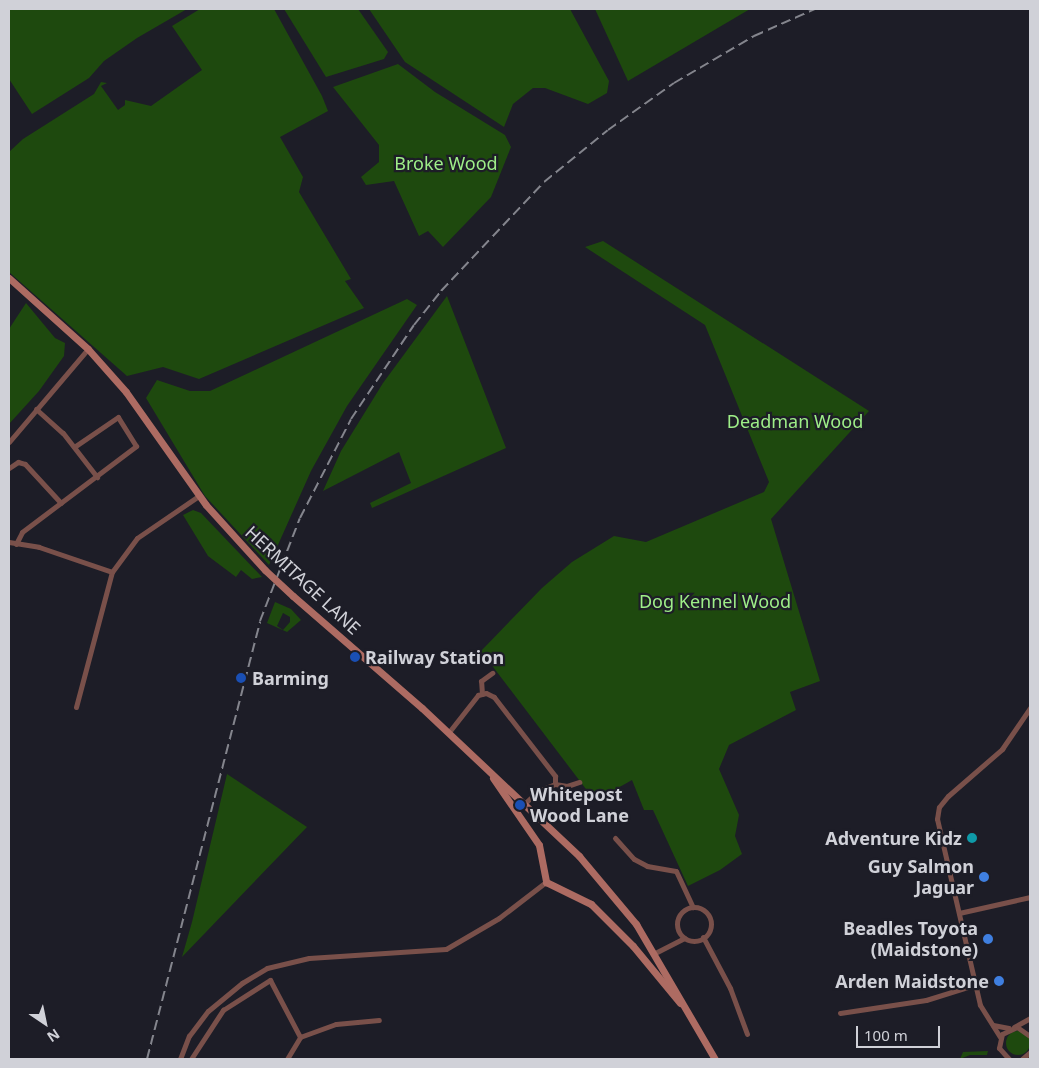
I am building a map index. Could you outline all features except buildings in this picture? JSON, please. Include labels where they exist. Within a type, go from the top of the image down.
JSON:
[{"type":"main road","name":"HERMITAGE LANE","points":[[9,278],[88,349],[126,392],[200,495],[265,570],[526,803],[579,856],[636,924],[714,1059]]},
{"type":"main road","points":[[482,763],[539,845],[546,882],[591,904],[633,946],[690,1015]]},
{"type":"street","points":[[9,442],[88,349]]},
{"type":"street","points":[[36,409],[74,447],[97,477]]},
{"type":"street","points":[[16,544],[22,532],[136,446],[118,417],[74,447]]},
{"type":"street","points":[[9,468],[18,462],[25,464],[61,504]]},
{"type":"street","points":[[76,707],[112,572],[136,538],[200,495]]},
{"type":"street","points":[[9,542],[39,547],[112,572]]},
{"type":"street","points":[[448,732],[482,694],[481,681],[492,674]]},
{"type":"street","points":[[482,694],[494,697],[554,774],[555,784]]},
{"type":"street","points":[[1009,1059],[1000,1052],[1000,1037],[983,1012],[974,984],[937,819],[939,807],[1002,749],[1030,708]]},
{"type":"street","points":[[526,803],[538,791],[555,784],[567,786],[579,782]]},
{"type":"street","points":[[567,786],[569,794]]},
{"type":"street","points":[[615,838],[634,860],[647,866],[676,872],[693,907]]},
{"type":"street","points":[[180,1059],[189,1036],[208,1011],[242,983],[267,968],[309,958],[446,949],[499,918],[546,882]]},
{"type":"street","points":[[959,913],[1030,897]]},
{"type":"street","points":[[693,907],[703,910],[710,918],[710,929],[704,938],[694,941],[684,938],[678,929],[678,919],[684,911],[693,907]]},
{"type":"street","points":[[655,954],[684,938]]},
{"type":"street","points":[[704,938],[730,988],[747,1034]]},
{"type":"street","points":[[191,1059],[223,1010],[270,980],[300,1038]]},
{"type":"street","points":[[840,1013],[926,1000],[974,984]]},
{"type":"street","points":[[1000,1037],[1011,1028],[1030,1018]]},
{"type":"street","points":[[287,1059],[300,1038],[336,1024],[379,1020]]},
{"type":"street","points":[[993,1025],[1029,1034],[1030,1024]]},
{"type":"green space","points":[[9,9],[187,9],[137,38],[104,61],[89,78],[32,114],[9,79]]},
{"type":"green space","points":[[200,9],[274,9],[322,96],[328,111],[280,137],[303,177],[299,192],[351,279],[345,281],[364,308],[199,379],[163,367],[127,376],[9,272],[9,152],[23,139],[94,94],[101,82],[107,83],[101,86],[118,110],[125,105],[125,100],[151,106],[202,70],[172,26]]},
{"type":"green space","points":[[284,9],[358,9],[388,52],[384,59],[326,77]]},
{"type":"green space","points":[[369,9],[570,9],[609,81],[607,93],[588,104],[545,88],[533,88],[513,104],[504,127],[405,62]]},
{"type":"green space","points":[[595,9],[750,9],[628,81]]},
{"type":"green space","name":"Broke Wood","points":[[398,64],[435,92],[505,135],[511,147],[491,197],[443,247],[428,231],[419,236],[394,181],[366,185],[361,177],[379,162],[379,145],[333,87]]},
{"type":"green space","name":"Dog Kennel Wood","points":[[603,241],[869,411],[771,519],[820,681],[790,692],[796,710],[729,745],[719,769],[739,815],[735,836],[742,854],[720,870],[688,886],[653,810],[644,810],[632,780],[595,801],[481,651],[542,588],[572,562],[614,536],[646,542],[764,492],[769,482],[705,325],[585,247]]},
{"type":"green space","points":[[447,296],[506,448],[372,508],[370,503],[411,483],[399,452],[323,491],[341,451],[383,383]]},
{"type":"green space","points":[[407,299],[417,305],[347,406],[311,471],[269,565],[205,496],[146,398],[157,380],[190,391],[210,391]]},
{"type":"green space","points":[[26,303],[55,338],[65,343],[64,356],[39,391],[9,424],[9,329]]},
{"type":"green space","points":[[193,510],[201,513],[262,577],[252,579],[241,570],[236,577],[208,556],[183,515]]},
{"type":"green space","points":[[275,602],[291,609],[301,620],[287,632],[267,623]],"holes":[[[283,613],[290,617],[290,622],[283,630],[277,626]]]},
{"type":"green space","points":[[227,774],[307,827],[182,957],[192,922]]},
{"type":"green space","points":[[1018,1031],[1027,1034],[1030,1043],[1027,1052],[1018,1055],[1009,1052],[1006,1043],[1009,1034]]},
{"type":"green space","points":[[988,1051],[987,1055],[970,1055],[960,1059],[963,1052]]},
{"type":"railway","points":[[147,1059],[260,621],[300,518],[351,419],[414,325],[441,291],[544,182],[608,130],[674,83],[754,36],[815,9]]},
{"type":"place","name":"Railway Station","points":[[355,657]]},
{"type":"place","name":"Barming","points":[[241,678]]},
{"type":"place","name":"Whitepost Wood Lane","points":[[520,805]]},
{"type":"place","name":"Adventure Kidz","points":[[972,838]]},
{"type":"place","name":"Guy Salmon Jaguar","points":[[984,877]]},
{"type":"place","name":"Beadles Toyota (Maidstone)","points":[[988,939]]},
{"type":"place","name":"Arden Maidstone","points":[[999,981]]},
{"type":"park label","name":"Deadman Wood","points":[[795,421]]}]
